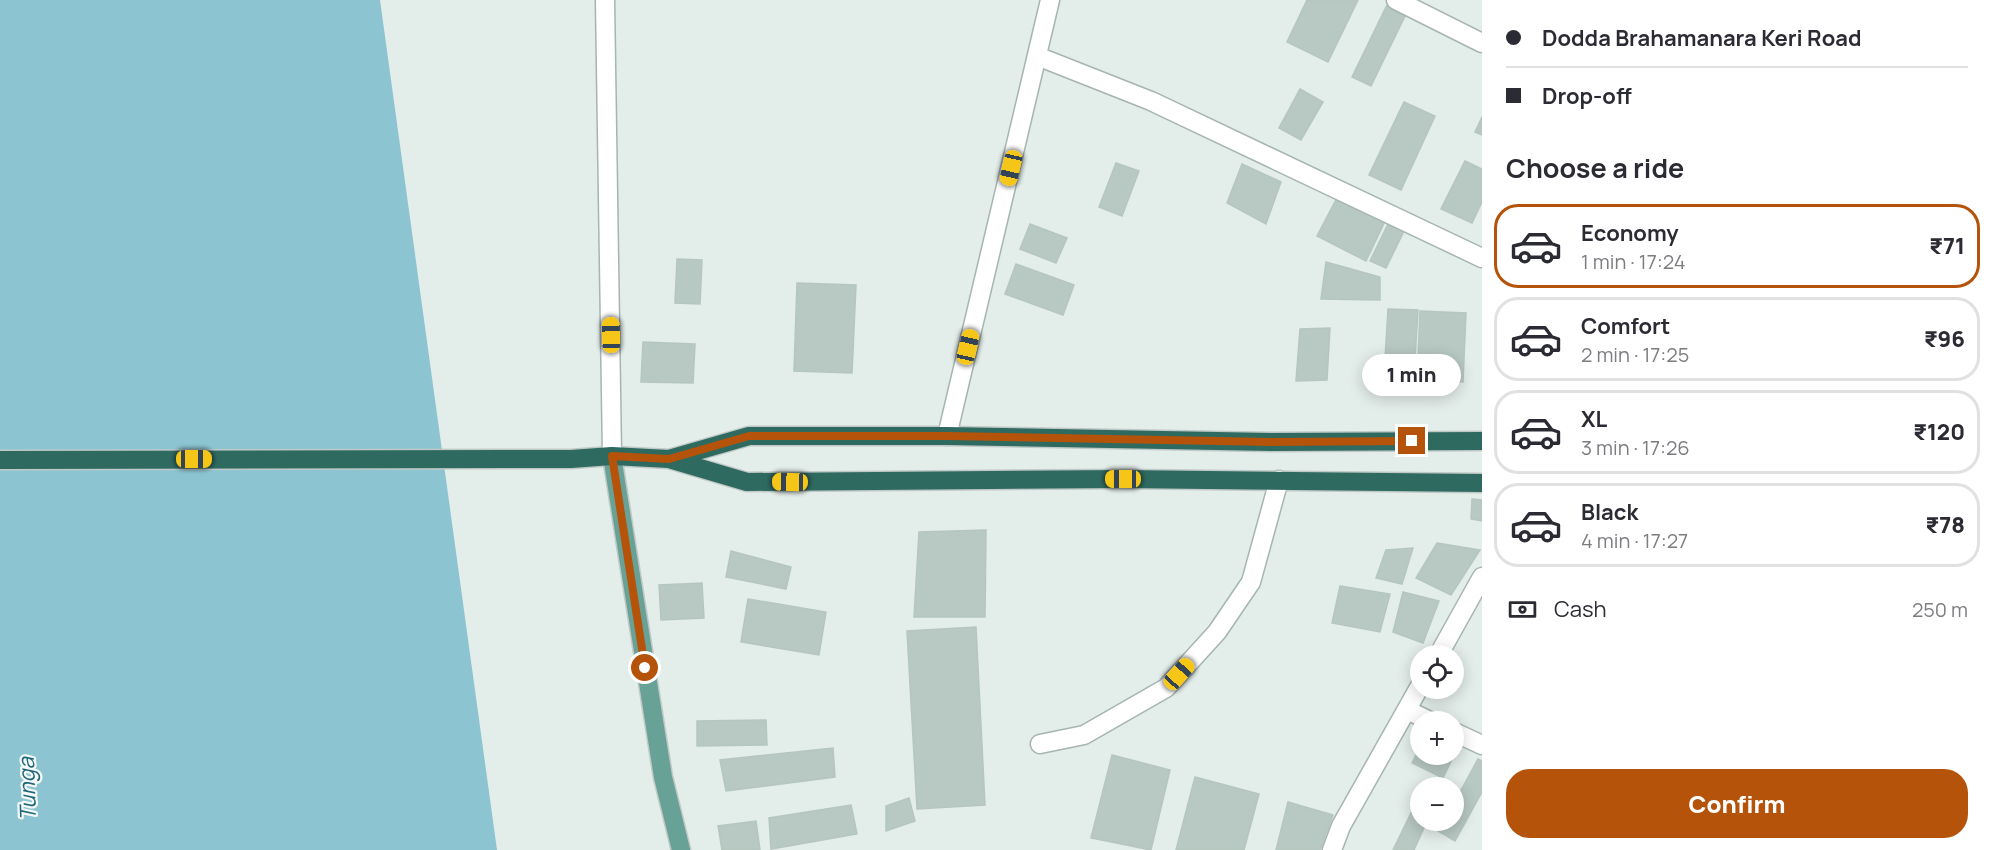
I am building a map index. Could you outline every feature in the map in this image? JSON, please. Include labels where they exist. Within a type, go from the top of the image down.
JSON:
[{"type":"highway","points":[[669,459],[749,436],[947,436],[1271,442],[1482,441]]},
{"type":"highway","points":[[0,460],[571,459],[612,456],[669,459],[747,482],[1279,480],[1482,483]]},
{"type":"main road","points":[[612,456],[663,777],[681,850]]},
{"type":"street","points":[[605,0],[612,456]]},
{"type":"street","points":[[947,436],[1050,0]]},
{"type":"street","points":[[1396,0],[1482,43]]},
{"type":"street","points":[[1037,56],[1151,101],[1482,258]]},
{"type":"street","points":[[1040,744],[1084,735],[1166,688],[1217,632],[1251,582],[1279,480]]},
{"type":"street","points":[[1444,645],[1482,577]]},
{"type":"street","points":[[1332,850],[1341,825],[1413,699]]},
{"type":"street","points":[[1464,737],[1482,745]]},
{"type":"water","name":"Tunga","points":[[0,0],[380,0],[497,850],[0,850]]},
{"type":"building","points":[[1307,0],[1358,0],[1328,62],[1287,42]]},
{"type":"building","points":[[1387,5],[1406,14],[1371,86],[1352,77]]},
{"type":"building","points":[[1300,89],[1323,102],[1301,140],[1279,128]]},
{"type":"building","points":[[1404,102],[1435,116],[1401,190],[1369,175]]},
{"type":"building","points":[[1482,117],[1482,135],[1475,132]]},
{"type":"building","points":[[1465,161],[1482,169],[1482,202],[1472,223],[1441,209]]},
{"type":"building","points":[[1116,163],[1139,171],[1122,216],[1099,207]]},
{"type":"building","points":[[1242,164],[1281,182],[1266,224],[1227,203]]},
{"type":"building","points":[[1339,194],[1387,217],[1366,261],[1317,236]]},
{"type":"building","points":[[1390,220],[1406,227],[1386,268],[1370,261]]},
{"type":"building","points":[[1030,224],[1067,238],[1056,263],[1020,249]]},
{"type":"building","points":[[677,259],[702,260],[700,304],[675,303]]},
{"type":"building","points":[[1326,262],[1380,277],[1380,300],[1321,299]]},
{"type":"building","points":[[1016,264],[1074,285],[1063,315],[1005,294]]},
{"type":"building","points":[[797,283],[856,285],[852,373],[794,371]]},
{"type":"building","points":[[1388,309],[1418,310],[1414,377],[1384,376]]},
{"type":"building","points":[[1420,311],[1466,313],[1463,382],[1417,380]]},
{"type":"building","points":[[1330,328],[1327,380],[1296,381],[1300,329]]},
{"type":"building","points":[[643,342],[695,344],[693,383],[641,382]]},
{"type":"building","points":[[1472,499],[1482,500],[1482,521],[1471,519]]},
{"type":"building","points":[[986,530],[985,617],[914,617],[919,532]]},
{"type":"building","points":[[1437,543],[1480,550],[1451,595],[1416,578]]},
{"type":"building","points":[[1413,548],[1402,584],[1376,578],[1386,550]]},
{"type":"building","points":[[731,551],[791,567],[786,589],[726,577]]},
{"type":"building","points":[[702,583],[704,618],[661,620],[659,585]]},
{"type":"building","points":[[1340,586],[1390,594],[1380,632],[1332,623]]},
{"type":"building","points":[[1403,592],[1439,601],[1423,643],[1393,632]]},
{"type":"building","points":[[748,599],[826,612],[819,655],[741,642]]},
{"type":"building","points":[[976,627],[985,805],[917,809],[907,631]]},
{"type":"building","points":[[766,720],[767,745],[697,746],[697,721]]},
{"type":"building","points":[[833,748],[835,777],[726,791],[720,760]]},
{"type":"building","points":[[1112,755],[1170,770],[1151,850],[1091,838]]},
{"type":"building","points":[[1478,759],[1482,761],[1482,792],[1464,825],[1464,785]]},
{"type":"building","points":[[1416,765],[1449,765],[1443,777]]},
{"type":"building","points":[[1195,777],[1259,794],[1244,850],[1176,850]]},
{"type":"building","points":[[909,798],[915,821],[886,831],[886,806]]},
{"type":"building","points":[[1288,802],[1333,815],[1320,850],[1276,850]]},
{"type":"building","points":[[851,805],[857,834],[771,849],[769,818]]},
{"type":"building","points":[[1410,815],[1410,831],[1423,831],[1414,850],[1393,850]]},
{"type":"building","points":[[756,821],[760,850],[722,850],[718,826]]},
{"type":"building","points":[[1438,831],[1461,831],[1455,841]]},
{"type":"route","points":[[645,668],[612,456],[669,459],[749,436],[947,436],[1271,442],[1412,441]]}]
